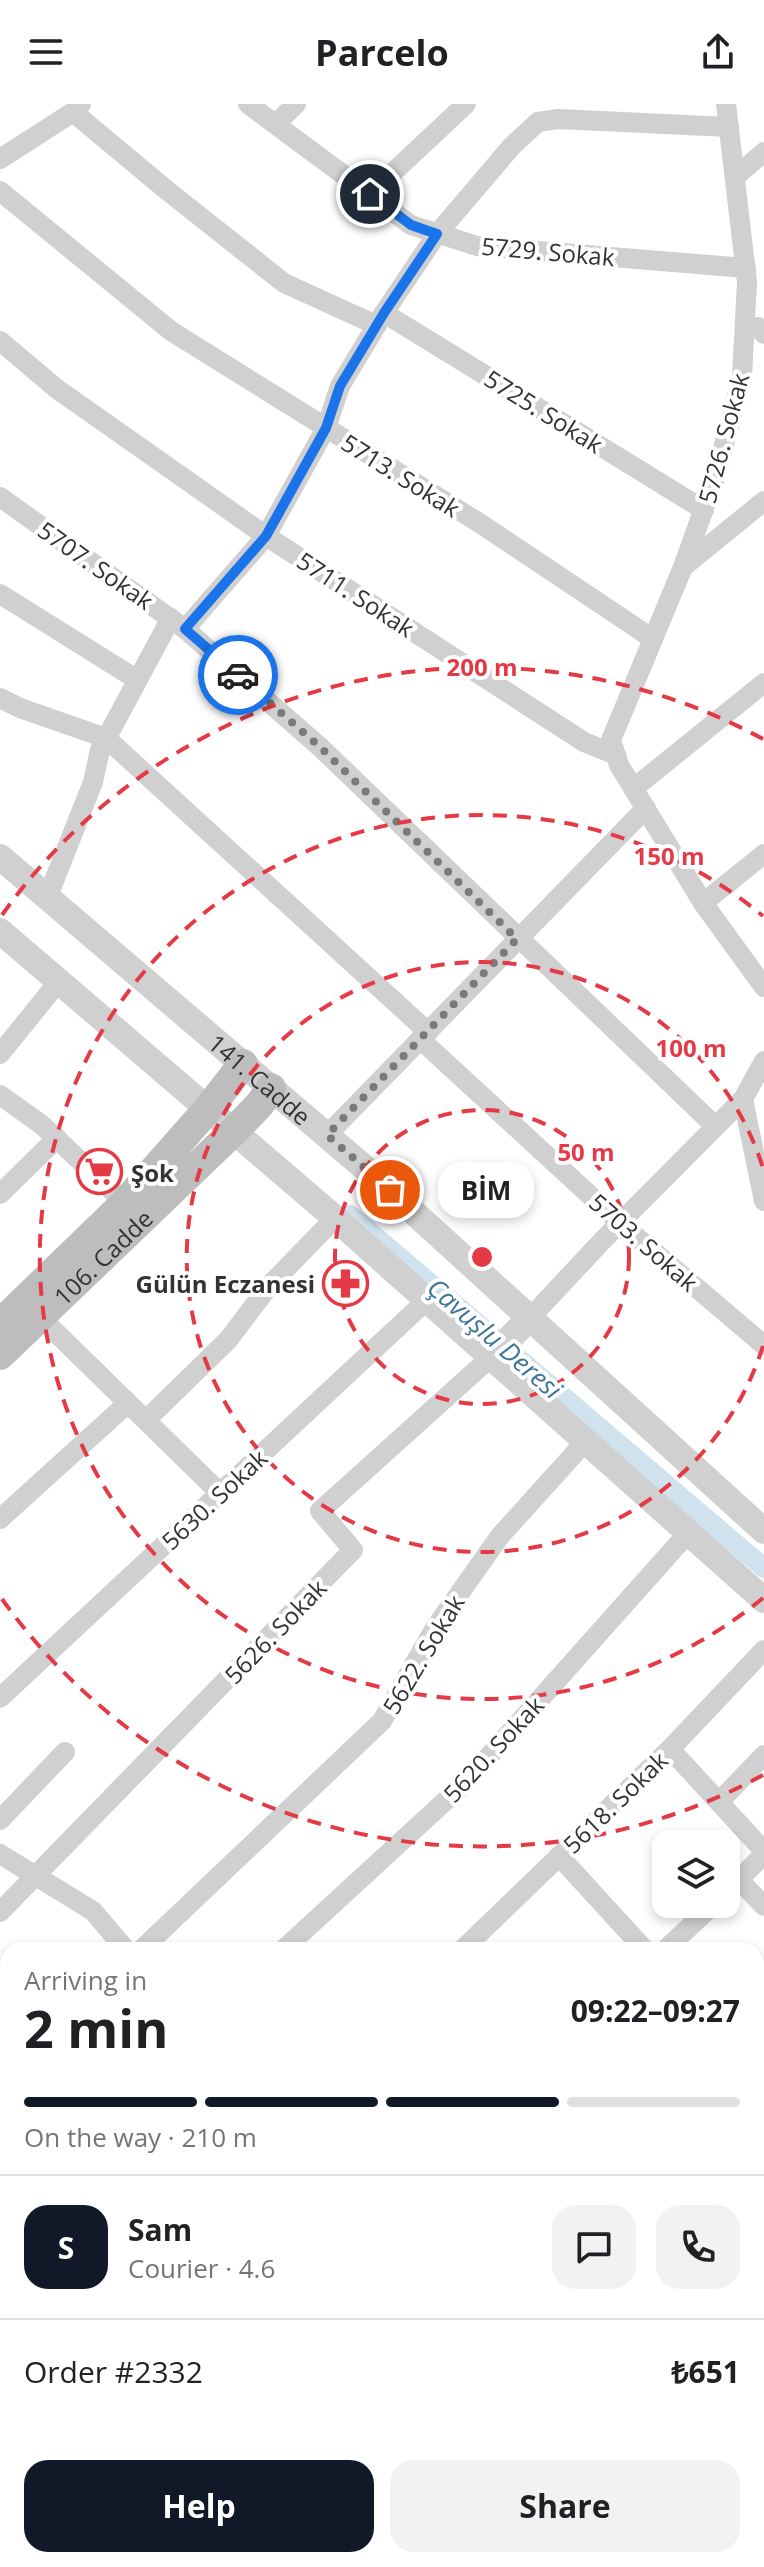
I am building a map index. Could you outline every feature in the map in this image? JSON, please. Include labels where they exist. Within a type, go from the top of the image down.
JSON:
[{"type":"main road","name":"106. Cadde","points":[[0,1324],[125,1203],[238,1071]]},
{"type":"main road","name":"106. Cadde","points":[[0,1355],[234,1131],[266,1096]]},
{"type":"street","name":"5729. Sokak","points":[[248,104],[411,225],[437,234],[477,246],[746,268]]},
{"type":"street","points":[[276,124],[296,104]]},
{"type":"street","points":[[370,194],[466,104]]},
{"type":"street","name":"5726. Sokak","points":[[616,755],[611,740],[704,510],[758,330],[747,282],[726,104]]},
{"type":"street","points":[[0,159],[77,108]]},
{"type":"street","name":"5725. Sokak","points":[[77,108],[284,283],[380,319],[704,510]]},
{"type":"street","points":[[48,896],[93,782],[100,750],[136,679],[178,624],[266,536],[326,428],[340,386],[380,319],[437,234],[512,146],[538,122],[558,119],[729,127]]},
{"type":"street","points":[[735,177],[764,152]]},
{"type":"street","name":"5713. Sokak","points":[[0,191],[171,331],[481,524],[653,639]]},
{"type":"street","name":"5711. Sokak","points":[[0,341],[57,389],[266,536],[584,742],[616,755]]},
{"type":"street","name":"5707. Sokak","points":[[0,497],[178,624],[320,747],[715,1126]]},
{"type":"street","points":[[683,567],[764,501]]},
{"type":"street","points":[[0,594],[136,679]]},
{"type":"street","points":[[634,788],[764,683]]},
{"type":"street","points":[[0,698],[106,738]]},
{"type":"street","name":"5703. Sokak","points":[[106,738],[620,1223],[764,1345]]},
{"type":"street","points":[[616,755],[703,903],[764,987]]},
{"type":"street","points":[[327,1135],[646,808]]},
{"type":"street","points":[[703,903],[764,854]]},
{"type":"street","name":"141. Cadde","points":[[0,857],[48,896],[266,1096],[327,1135],[764,1531]]},
{"type":"street","points":[[0,931],[335,1218],[764,1600]]},
{"type":"street","points":[[0,1054],[59,981]]},
{"type":"street","points":[[492,1357],[743,1099],[764,1061]]},
{"type":"street","points":[[0,1095],[42,1125],[125,1203]]},
{"type":"street","points":[[743,1099],[764,1201]]},
{"type":"street","points":[[0,1194],[57,1138]]},
{"type":"street","points":[[146,1420],[228,1340],[269,1286],[335,1218]]},
{"type":"street","name":"5630. Sokak","points":[[0,1698],[427,1300]]},
{"type":"street","points":[[41,1318],[220,1493]]},
{"type":"street","name":"5626. Sokak","points":[[0,1912],[353,1550],[320,1511],[492,1357]]},
{"type":"street","points":[[0,1519],[128,1403]]},
{"type":"street","name":"5622. Sokak","points":[[153,1942],[382,1721],[435,1628],[500,1536],[585,1442]]},
{"type":"street","name":"5620. Sokak","points":[[292,1942],[466,1782],[688,1533]]},
{"type":"street","name":"5618. Sokak","points":[[470,1942],[670,1749],[764,1650]]},
{"type":"street","points":[[670,1749],[764,1852],[740,1878]]},
{"type":"street","points":[[0,1820],[65,1752]]},
{"type":"street","points":[[719,1802],[764,1755]]},
{"type":"street","points":[[0,1854],[93,1911],[119,1942]]},
{"type":"street","points":[[559,1856],[638,1942]]},
{"type":"street","points":[[740,1891],[764,1906]]},
{"type":"street","points":[[674,1942],[699,1918]]},
{"type":"waterway","name":"Çavuşlu Deresi","points":[[350,1215],[764,1568]]},
{"type":"way so far","points":[[238,675],[320,747],[517,939],[327,1135],[390,1190]]},
{"type":"place","name":"Şok","points":[[100,1172]]},
{"type":"place","name":"BİM","points":[[390,1190]]},
{"type":"place","name":"Gülün Eczanesi","points":[[346,1283]]},
{"type":"route","points":[[238,675],[185,629],[266,536],[326,428],[340,386],[437,234],[411,225],[370,194]]}]
